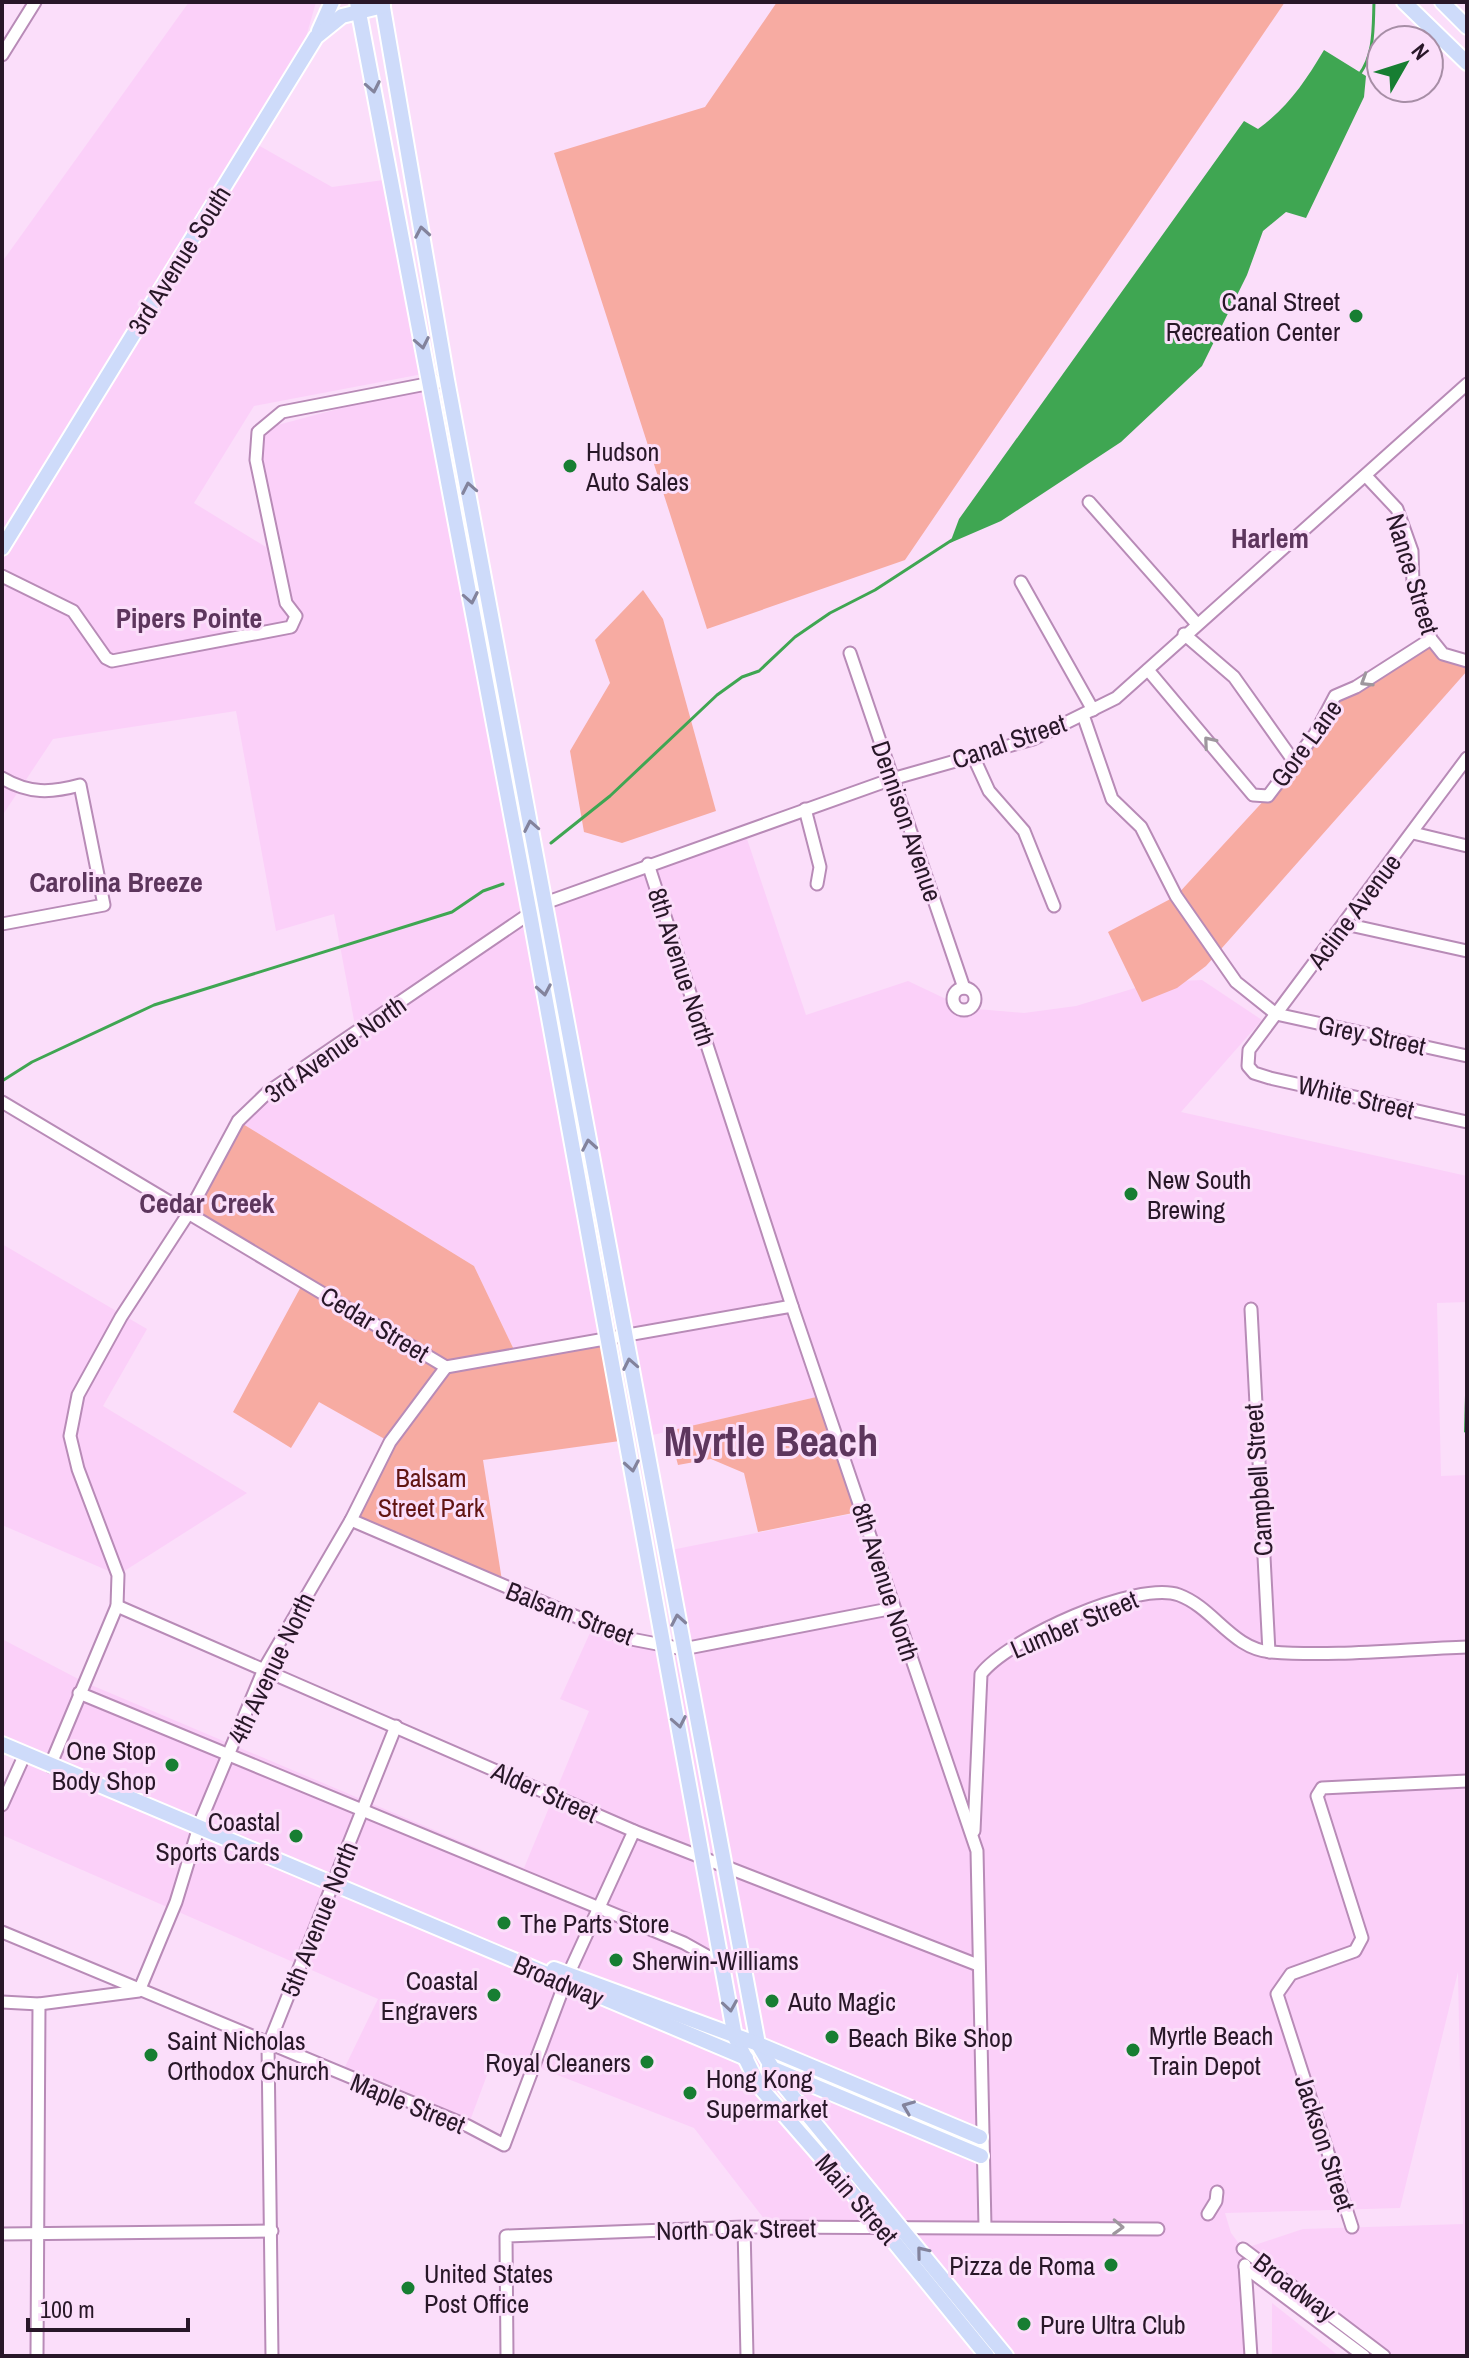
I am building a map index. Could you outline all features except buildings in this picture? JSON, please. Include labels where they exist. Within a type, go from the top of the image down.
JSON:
[{"type":"main road","points":[[316,37],[332,2]]},
{"type":"main road","points":[[1404,2],[1467,63]]},
{"type":"main road","points":[[1442,2],[1467,27]]},
{"type":"main road","name":"3rd Avenue South","points":[[2,548],[316,37],[357,6],[382,4]]},
{"type":"main road","name":"Main Street","points":[[382,4],[447,380],[758,2044],[772,2068],[901,2227],[974,2329]]},
{"type":"main road","name":"Main Street","points":[[357,6],[530,914],[735,2037],[759,2086],[974,2329],[1006,2356]]},
{"type":"main road","name":"Broadway","points":[[2,1744],[50,1766],[200,1824],[981,2156]]},
{"type":"main road","name":"Broadway","points":[[567,1980],[758,2044],[980,2137]]},
{"type":"main road","points":[[974,2329],[981,2355]]},
{"type":"street","points":[[2,55],[35,2]]},
{"type":"street","points":[[2,576],[73,611],[106,658],[112,661],[291,627],[296,616],[286,603],[256,460],[258,432],[282,412],[447,380]]},
{"type":"street","name":"Canal Street","points":[[545,903],[892,779],[1033,739],[1116,698],[1196,623],[1467,384]]},
{"type":"street","name":"Nance Street","points":[[1366,476],[1397,509],[1412,551],[1413,584],[1431,639],[1443,654],[1467,661]]},
{"type":"street","points":[[1089,502],[1196,623]]},
{"type":"street","points":[[1021,582],[1088,712],[1112,799],[1141,827],[1176,896],[1236,982],[1276,1014]]},
{"type":"street","points":[[1184,634],[1234,677],[1295,763]]},
{"type":"street","name":"Gore Lane","points":[[1148,670],[1253,795],[1262,797],[1268,796],[1295,763],[1335,696],[1356,687],[1431,639]]},
{"type":"street","name":"Dennison Avenue","points":[[850,653],[964,988]]},
{"type":"street","points":[[973,756],[989,791],[1024,831],[1054,906]]},
{"type":"street","name":"Acline Avenue","points":[[1248,1066],[1249,1050],[1467,758]]},
{"type":"street","points":[[2,778],[35,791],[80,785],[104,905],[2,924]]},
{"type":"street","points":[[805,809],[820,867],[817,884]]},
{"type":"street","points":[[1413,833],[1467,846]]},
{"type":"street","name":"8th Avenue North","points":[[648,864],[792,1306],[974,1840],[980,1900],[980,2137],[985,2227]]},
{"type":"street","name":"3rd Avenue North","points":[[50,1766],[117,1606],[118,1575],[78,1469],[70,1436],[72,1414],[85,1377],[188,1214],[238,1121],[268,1092],[545,903]]},
{"type":"street","points":[[1345,924],[1467,951]]},
{"type":"street","name":"Grey Street","points":[[1276,1014],[1467,1056]]},
{"type":"street","name":"White Street","points":[[1248,1066],[1254,1073],[1270,1078],[1467,1122]]},
{"type":"street","name":"Cedar Street","points":[[2,1102],[446,1367],[624,1335],[635,1337],[792,1306]]},
{"type":"street","name":"Campbell Street","points":[[1251,1309],[1269,1652]]},
{"type":"street","name":"4th Avenue North","points":[[139,1991],[176,1902],[200,1824],[264,1669],[351,1520],[390,1442],[446,1367]]},
{"type":"street","name":"Balsam Street","points":[[351,1520],[626,1638],[683,1649],[894,1608]]},
{"type":"street","name":"Lumber Street","points":[[974,1840],[981,1674],[991,1661],[1029,1638],[1099,1607],[1143,1593],[1164,1591],[1198,1605],[1236,1638],[1269,1652],[1467,1647]]},
{"type":"street","name":"Alder Street","points":[[117,1606],[634,1831],[978,1965]]},
{"type":"street","points":[[79,1693],[684,1943],[695,1952],[722,1956]]},
{"type":"street","name":"5th Avenue North","points":[[272,2356],[268,2046],[396,1726]]},
{"type":"street","points":[[2,1805],[25,1754]]},
{"type":"street","name":"Jackson Street","points":[[1352,2227],[1277,1994],[1291,1974],[1355,1951],[1362,1938],[1317,1796],[1322,1788],[1467,1781]]},
{"type":"street","points":[[567,1980],[634,1831]]},
{"type":"street","name":"Maple Street","points":[[2,1932],[268,2046],[468,2126],[504,2145],[567,1980]]},
{"type":"street","points":[[2,2002],[39,2004],[139,1991]]},
{"type":"street","points":[[37,2356],[35,2234],[39,2004]]},
{"type":"street","points":[[1208,2214],[1216,2201],[1217,2192]]},
{"type":"street","name":"North Oak Street","points":[[507,2356],[506,2236],[744,2227],[1078,2226],[1158,2229]]},
{"type":"street","points":[[744,2227],[747,2356]]},
{"type":"street","points":[[2,2234],[272,2231]]},
{"type":"street","name":"Broadway","points":[[1364,2356],[1245,2267],[1243,2249],[1384,2356]]},
{"type":"street","points":[[1245,2267],[1251,2356]]},
{"type":"shaded area","points":[[189,2],[316,2],[297,69],[258,145],[332,187],[391,179],[428,373],[254,406],[194,503],[266,547],[250,461],[251,432],[447,380],[545,903],[744,830],[806,1015],[908,981],[965,1008],[1024,1013],[1076,1006],[1155,982],[1202,980],[1262,1020],[1181,1112],[1467,1176],[1467,1302],[1437,1303],[1441,1476],[1467,1475],[1467,2356],[1383,2356],[1243,2250],[1251,2356],[1006,2356],[901,2227],[765,2220],[694,2128],[496,2051],[468,2126],[341,2075],[378,1999],[2,1835],[2,1805],[25,1755],[2,1744],[2,1639],[84,1682],[524,1868],[589,1711],[560,1699],[594,1624],[682,1649],[666,1551],[862,1512],[825,1395],[644,1437],[624,1335],[516,1354],[474,1266],[238,1121],[268,1092],[357,1036],[334,914],[276,931],[236,711],[53,739],[2,816],[2,262]],"holes":[[[1458,1972],[1463,2224],[1303,2229],[1243,2249],[1231,2233],[1225,2213],[1400,2208]]]},
{"type":"shaded area","points":[[1324,50],[1365,75],[1364,97],[1306,218],[1286,212],[1263,231],[1247,275],[1202,366],[1121,442],[1001,521],[950,543],[959,519],[1244,121],[1258,129],[1269,121],[1310,73]]},
{"type":"shaded area","points":[[2,1244],[147,1329],[103,1406],[247,1493],[118,1575],[2,1525]]},
{"type":"shaded area","points":[[1467,1322],[1467,1434],[1464,1432]]},
{"type":"shaded area","points":[[1272,2303],[1339,2356],[1272,2356]]},
{"type":"green space","points":[[777,2],[1285,2],[905,560],[707,629],[554,153],[705,107]]},
{"type":"green space","points":[[643,590],[663,619],[716,811],[622,843],[584,832],[570,751],[610,683],[595,640]]},
{"type":"green space","points":[[1431,639],[1453,658],[1467,661],[1467,671],[1206,966],[1177,988],[1142,1002],[1108,932],[1176,896],[1268,796],[1335,696]]},
{"type":"green space","name":"Balsam Street Park","points":[[238,1121],[474,1266],[516,1354],[607,1338],[627,1440],[483,1460],[503,1587],[351,1520],[390,1442],[319,1402],[291,1448],[233,1412],[304,1281],[188,1214]]},
{"type":"green space","points":[[825,1395],[863,1511],[758,1532],[744,1473],[711,1459],[678,1465],[669,1431]]},
{"type":"waterway","points":[[1359,75],[1371,49],[1374,2]]},
{"type":"waterway","points":[[551,843],[610,796],[717,695],[742,677],[759,671],[795,637],[830,613],[875,590],[952,540]]},
{"type":"waterway","points":[[2,1081],[32,1062],[154,1005],[452,912],[483,891],[503,884]]},
{"type":"place","name":"Canal Street Recreation Center","points":[[1356,316]]},
{"type":"place","name":"Hudson Auto Sales","points":[[570,466]]},
{"type":"place","name":"New South Brewing","points":[[1131,1194]]},
{"type":"place","name":"One Stop Body Shop","points":[[172,1765]]},
{"type":"place","name":"Coastal Sports Cards","points":[[296,1836]]},
{"type":"place","name":"The Parts Store","points":[[504,1923]]},
{"type":"place","name":"Sherwin-Williams","points":[[616,1960]]},
{"type":"place","name":"Coastal Engravers","points":[[494,1995]]},
{"type":"place","name":"Auto Magic","points":[[772,2001]]},
{"type":"place","name":"Beach Bike Shop","points":[[832,2037]]},
{"type":"place","name":"Myrtle Beach Train Depot","points":[[1133,2050]]},
{"type":"place","name":"Saint Nicholas Orthodox Church","points":[[151,2055]]},
{"type":"place","name":"Royal Cleaners","points":[[647,2062]]},
{"type":"place","name":"Hong Kong Supermarket","points":[[690,2093]]},
{"type":"place","name":"Pizza de Roma","points":[[1111,2265]]},
{"type":"place","name":"United States Post Office","points":[[408,2288]]},
{"type":"place","name":"Pure Ultra Club","points":[[1024,2324]]},
{"type":"district","name":"Harlem","points":[[1270,538]]},
{"type":"district","name":"Pipers Pointe","points":[[189,618]]},
{"type":"district","name":"Carolina Breeze","points":[[116,882]]},
{"type":"district","name":"Cedar Creek","points":[[207,1203]]},
{"type":"district","name":"Myrtle Beach","points":[[771,1441]]}]
